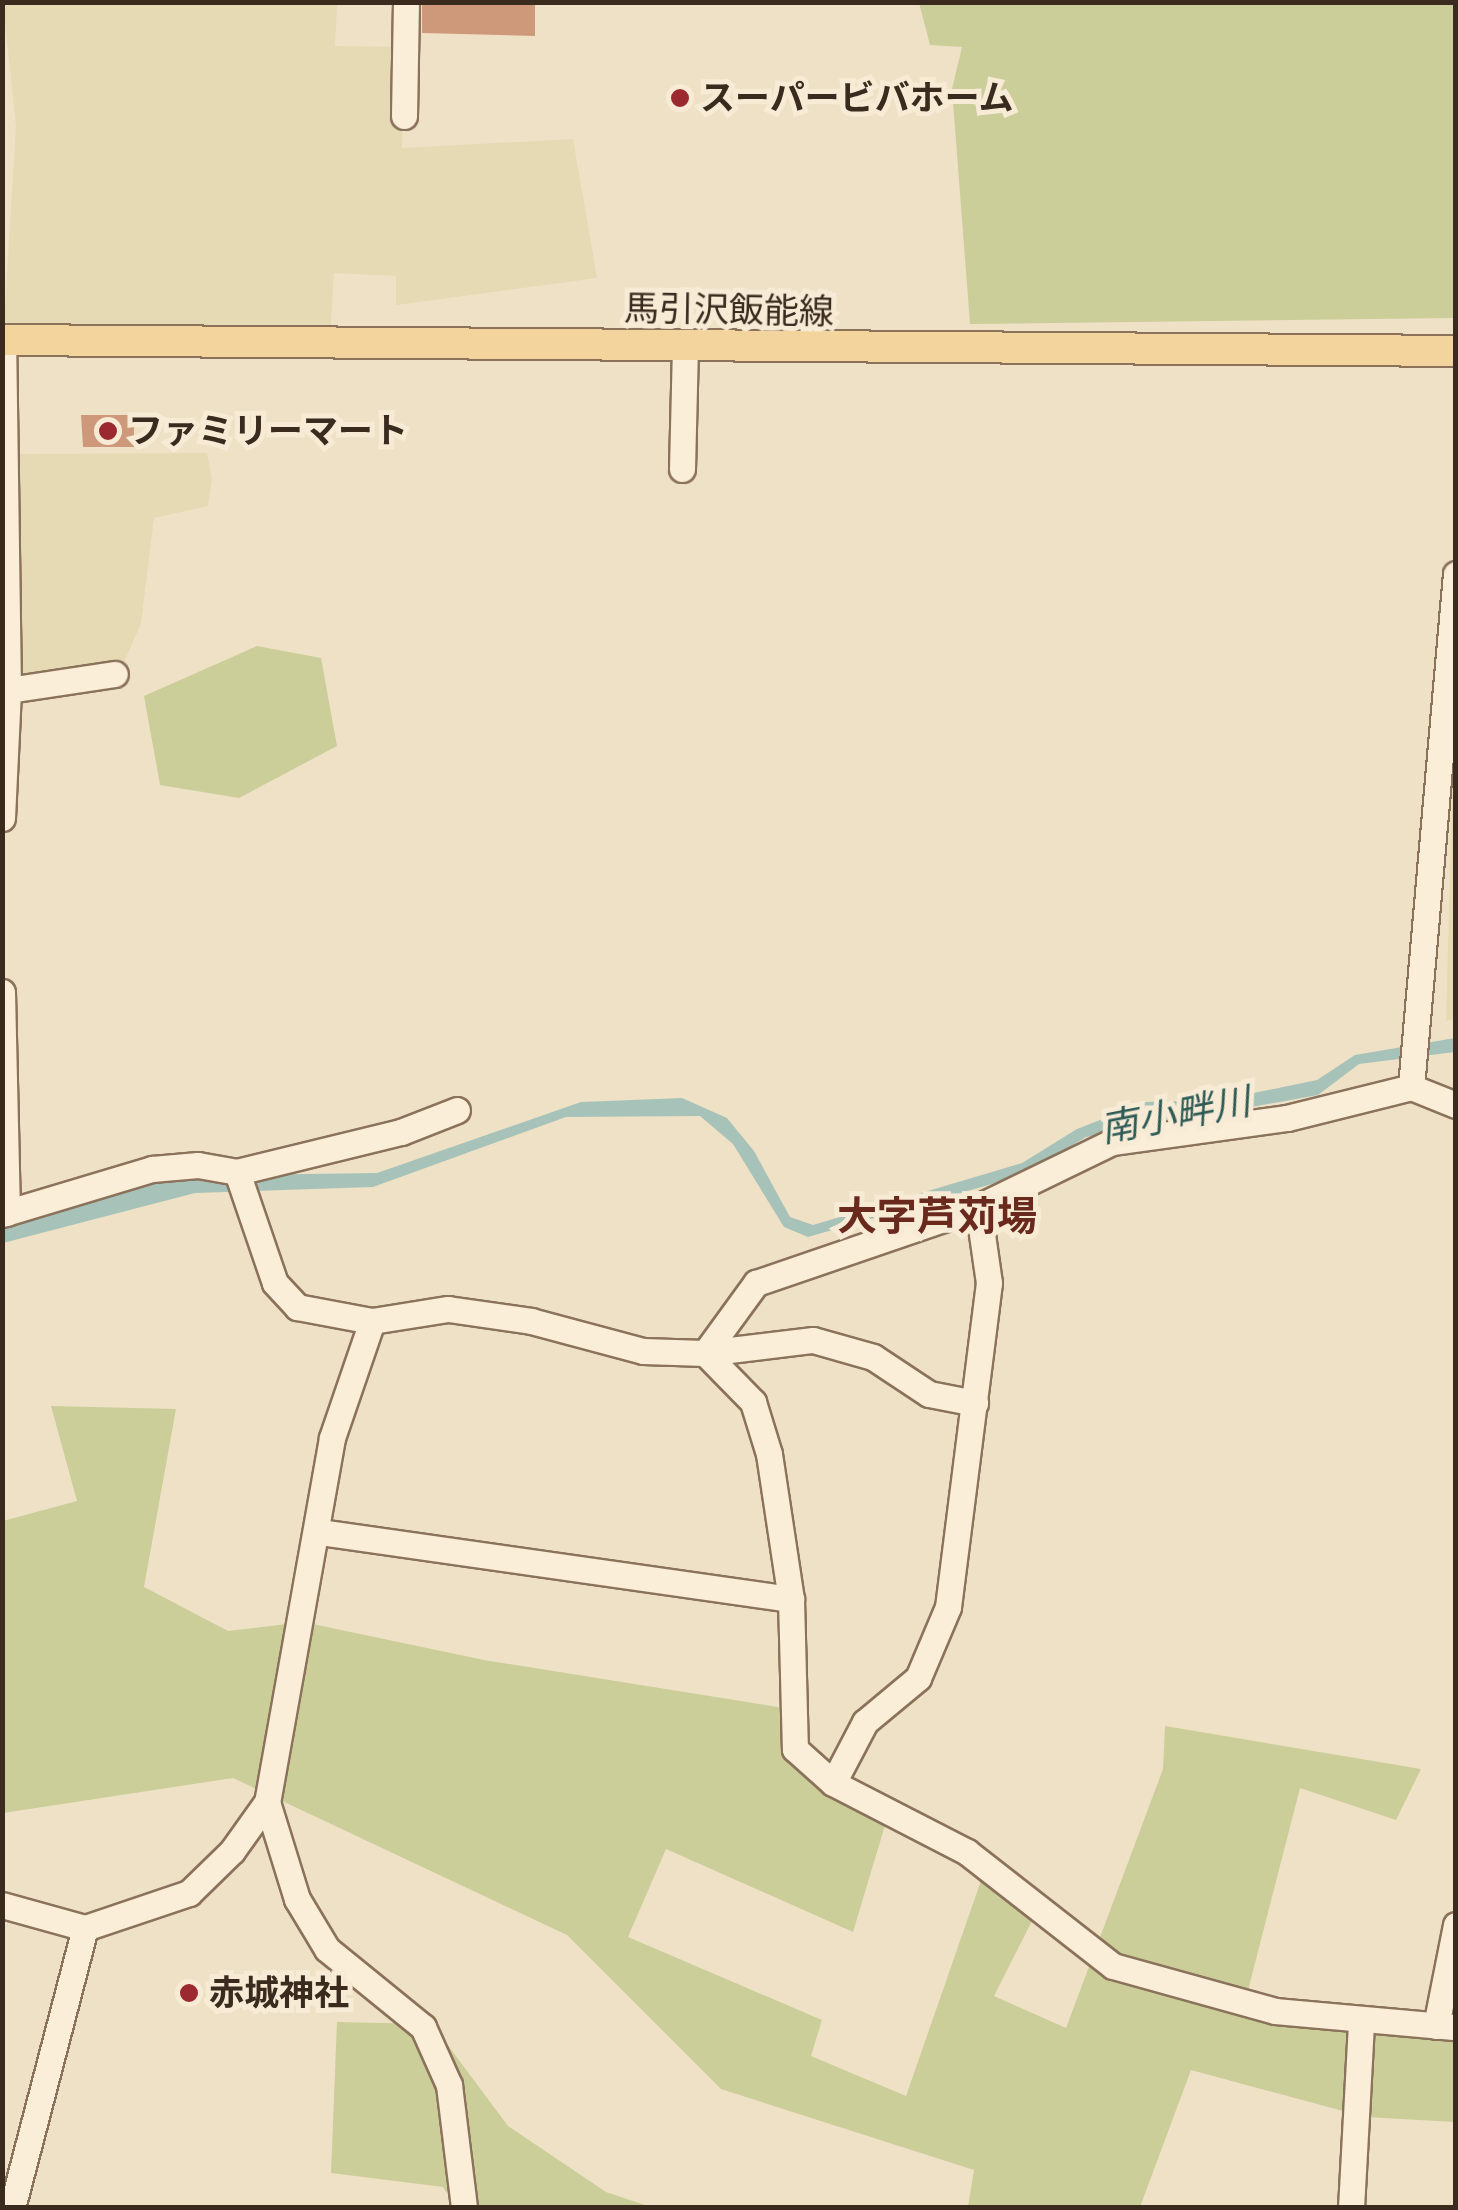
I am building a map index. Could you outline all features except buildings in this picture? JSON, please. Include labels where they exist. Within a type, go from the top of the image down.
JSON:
[{"type":"main road","name":"馬引沢飯能線","points":[[3,340],[1456,351]]},
{"type":"street","points":[[404,116],[406,2]]},
{"type":"street","points":[[2,818],[3,340]]},
{"type":"street","points":[[682,469],[685,348]]},
{"type":"street","points":[[1412,1078],[1456,574]]},
{"type":"street","points":[[5,691],[116,674]]},
{"type":"street","points":[[2,992],[4,1214],[152,1169],[236,1172],[401,1132],[457,1110]]},
{"type":"street","points":[[705,1353],[756,1282],[978,1207],[1131,1136],[1287,1118],[1412,1078],[1456,1105]]},
{"type":"street","points":[[236,1172],[276,1283],[297,1308],[372,1320],[448,1309],[531,1321],[644,1350],[705,1353],[813,1340],[873,1357],[928,1394],[975,1403]]},
{"type":"street","points":[[833,1783],[865,1722],[918,1678],[948,1607],[989,1283],[978,1207]]},
{"type":"street","points":[[2,1905],[85,1928],[189,1893],[232,1851],[267,1802],[332,1438],[372,1320]]},
{"type":"street","points":[[705,1353],[753,1402],[769,1454],[792,1599],[794,1749],[833,1783],[967,1852],[1113,1966],[1191,1992],[1361,2022],[1446,2026],[1456,1926]]},
{"type":"street","points":[[318,1532],[792,1599]]},
{"type":"street","points":[[267,1802],[297,1899],[326,1949],[423,2027],[449,2085],[464,2208]]},
{"type":"street","points":[[12,2208],[85,1928]]},
{"type":"street","points":[[1351,2208],[1361,2022]]},
{"type":"shaded area","points":[[3,3],[337,3],[335,46],[405,47],[402,148],[573,139],[597,278],[396,305],[396,276],[334,273],[330,341],[3,340],[16,126]]},
{"type":"shaded area","points":[[207,453],[212,479],[208,506],[154,518],[141,624],[123,664],[16,682],[17,454]]},
{"type":"shaded area","points":[[1455,698],[1456,1019],[1446,1021]]},
{"type":"green space","points":[[919,3],[1455,3],[1455,318],[970,324],[952,89],[962,47],[930,45]]},
{"type":"green space","points":[[257,646],[321,658],[337,746],[239,798],[160,785],[144,696]]},
{"type":"green space","points":[[51,1406],[176,1409],[144,1587],[228,1631],[303,1622],[484,1660],[784,1708],[790,1755],[886,1822],[853,1932],[666,1849],[628,1937],[822,2020],[811,2056],[906,2096],[983,1875],[1034,1917],[994,1996],[1066,2028],[1163,1769],[1165,1726],[1421,1769],[1396,1820],[1300,1788],[1243,2010],[1455,2036],[1455,2122],[1365,2117],[1191,2070],[1140,2207],[968,2207],[974,2170],[721,2089],[567,1935],[233,1778],[3,1813],[3,1521],[77,1501]]},
{"type":"green space","points":[[337,2022],[432,2024],[508,2126],[606,2192],[651,2207],[456,2207],[443,2187],[331,2173]]},
{"type":"water","name":"南小畔川","points":[[1455,1038],[1455,1052],[1359,1064],[1318,1095],[1086,1137],[1023,1175],[808,1237],[784,1227],[733,1144],[700,1116],[566,1117],[373,1187],[195,1193],[3,1243],[3,1222],[177,1176],[377,1173],[581,1102],[682,1098],[727,1118],[754,1151],[790,1217],[813,1225],[1022,1163],[1077,1129],[1146,1102],[1220,1100],[1317,1080],[1355,1055]]},
{"type":"place","name":"スーパービバホーム","points":[[680,98]]},
{"type":"place","name":"ファミリーマート","points":[[108,431]]},
{"type":"place","name":"赤城神社","points":[[189,1993]]},
{"type":"district","name":"大字芦苅場","points":[[937,1216]]}]
